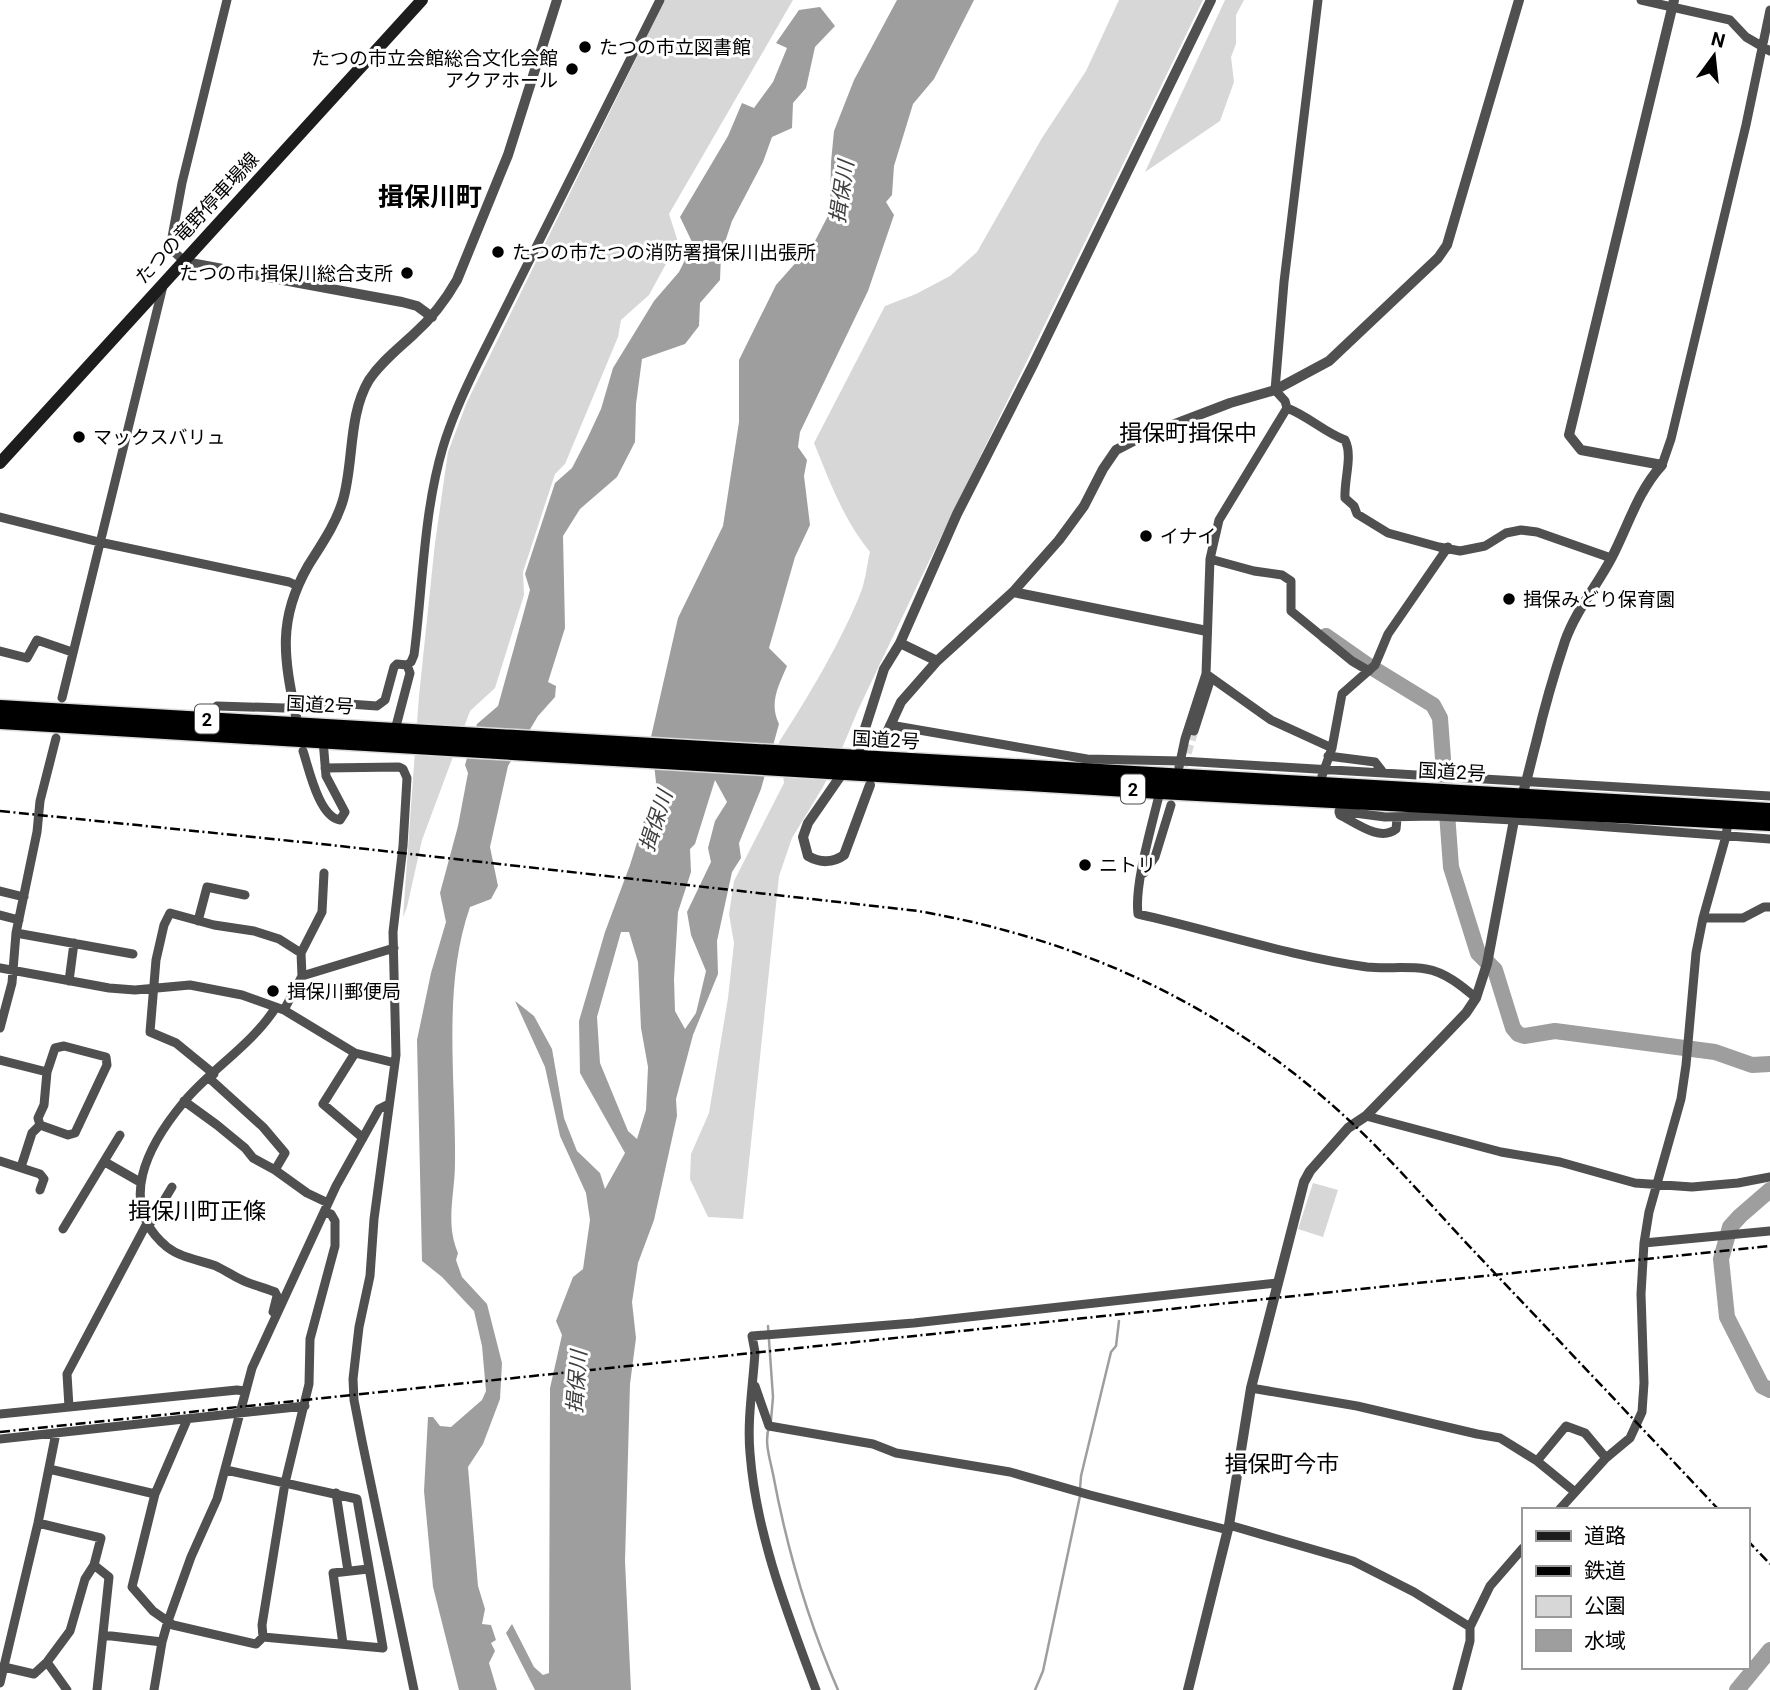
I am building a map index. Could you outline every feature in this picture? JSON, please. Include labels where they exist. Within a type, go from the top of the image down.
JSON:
[{"type":"highway","name":"国道2号","points":[[0,708],[395,730],[414,738]]},
{"type":"highway","name":"国道2号","points":[[0,721],[323,740],[414,738],[835,766],[1337,805],[1436,798],[1770,811]]},
{"type":"highway","name":"国道2号","points":[[835,766],[858,759],[1179,769],[1322,777],[1436,798]]},
{"type":"highway","name":"国道2号","points":[[1520,802],[1727,829],[1770,823]]},
{"type":"main road","name":"たつの竜野停車場線","points":[[0,463],[422,0]]},
{"type":"street","points":[[227,0],[182,183],[170,247],[186,261],[402,302],[417,306],[432,317]]},
{"type":"street","points":[[295,707],[285,642],[287,621],[298,586],[328,534],[342,503],[348,482],[358,412],[368,382],[390,356],[432,317],[447,299],[457,280],[499,179],[557,0]]},
{"type":"street","points":[[217,706],[377,706],[385,700],[394,667],[411,662],[414,655],[430,509],[442,448],[480,359],[660,0]]},
{"type":"street","points":[[858,759],[860,744],[884,669],[900,643],[957,514],[1033,365],[1211,0]]},
{"type":"street","points":[[1194,731],[1208,676],[1210,559],[1219,520],[1287,408],[1285,401],[1275,390],[1283,282],[1318,0]]},
{"type":"street","points":[[884,739],[901,702],[937,661],[1013,592],[1059,540],[1084,506],[1116,450],[1141,437],[1230,403],[1275,390],[1329,361],[1438,258],[1447,245],[1519,0]]},
{"type":"street","points":[[1641,0],[1673,3],[1730,20],[1746,37],[1766,49]]},
{"type":"street","points":[[1662,465],[1581,450],[1569,435],[1673,3]]},
{"type":"street","points":[[1188,1690],[1228,1527],[1251,1388],[1304,1182],[1310,1171],[1348,1128],[1366,1116],[1466,1013],[1476,998],[1487,964],[1520,802],[1566,640],[1581,606],[1611,558],[1653,475],[1662,465],[1671,439],[1766,49],[1770,10]]},
{"type":"street","points":[[62,698],[164,281]]},
{"type":"street","points":[[1287,408],[1302,414],[1329,434],[1345,440],[1350,450],[1344,481],[1345,498],[1354,506],[1357,514],[1388,533],[1460,551],[1485,546],[1506,533],[1521,530],[1537,532],[1611,558]]},
{"type":"street","points":[[0,517],[298,586]]},
{"type":"street","points":[[1322,777],[1342,695],[1375,665],[1388,634],[1448,547]]},
{"type":"street","points":[[1210,559],[1254,571],[1282,575],[1291,581],[1291,611],[1352,661],[1369,671]]},
{"type":"street","points":[[1013,592],[1207,631]]},
{"type":"street","points":[[0,651],[27,658],[37,640],[72,652]]},
{"type":"street","points":[[900,643],[937,661]]},
{"type":"street","points":[[395,730],[410,673],[407,665]]},
{"type":"street","points":[[1208,676],[1271,720],[1330,752],[1376,762],[1382,771]]},
{"type":"street","points":[[890,724],[1087,759],[1179,769],[1185,739],[1208,676]]},
{"type":"street","points":[[0,1028],[14,971],[16,933],[37,832],[40,801],[56,738]]},
{"type":"street","points":[[303,751],[315,789],[329,816],[340,820],[345,812],[326,776],[323,740]]},
{"type":"street","points":[[835,766],[803,837],[808,856],[816,861],[827,862],[844,855],[870,785]]},
{"type":"street","points":[[325,768],[398,767],[403,769],[407,778],[403,846],[394,915],[397,1041],[374,1219],[370,1276],[359,1327],[353,1380],[359,1428],[414,1690]]},
{"type":"street","points":[[1160,791],[1136,904],[1138,914],[1244,942],[1366,967],[1426,969],[1447,977],[1476,998]]},
{"type":"street","points":[[1436,798],[1520,802],[1770,796]]},
{"type":"street","points":[[1141,877],[1155,858],[1171,805]]},
{"type":"street","points":[[1337,805],[1340,815],[1374,832],[1386,834],[1396,829],[1397,819]]},
{"type":"street","points":[[1561,1508],[1606,1458],[1630,1438],[1642,1412],[1644,1243],[1649,1212],[1683,1087],[1696,953],[1703,918],[1727,829],[1770,839]]},
{"type":"street","points":[[273,1320],[277,1296],[275,1292],[241,1280],[217,1267],[177,1254],[167,1247],[147,1226],[139,1182],[153,1145],[184,1101],[280,1009],[302,976],[301,953],[322,912],[324,873]]},
{"type":"street","points":[[198,921],[207,887],[245,895]]},
{"type":"street","points":[[0,891],[24,897]]},
{"type":"street","points":[[1703,918],[1743,918],[1764,907],[1770,907]]},
{"type":"street","points":[[275,1170],[285,1153],[263,1127],[176,1044],[150,1032],[156,960],[164,925],[170,913],[214,925],[254,930],[279,939],[301,953]]},
{"type":"street","points":[[0,915],[19,920]]},
{"type":"street","points":[[16,933],[133,954]]},
{"type":"street","points":[[69,981],[74,943]]},
{"type":"street","points":[[302,976],[394,948]]},
{"type":"street","points":[[0,968],[109,988],[153,989],[190,985],[242,995],[280,1009],[355,1053],[395,1063]]},
{"type":"street","points":[[64,1046],[106,1057],[107,1065],[75,1133],[68,1135],[40,1125],[38,1118],[44,1105],[47,1072],[55,1048],[64,1046]]},
{"type":"street","points":[[355,1053],[323,1104],[363,1138]]},
{"type":"street","points":[[0,1060],[47,1072]]},
{"type":"street","points":[[184,1101],[245,1147],[253,1158],[275,1170],[327,1208],[335,1221],[335,1246],[310,1339],[309,1384],[305,1406],[285,1483],[262,1625],[263,1637],[256,1644],[173,1625],[153,1611],[132,1587],[155,1494],[187,1420]]},
{"type":"street","points":[[154,1690],[168,1621],[191,1557],[217,1499],[244,1391],[273,1320],[327,1208],[379,1109],[389,1104]]},
{"type":"street","points":[[1366,1116],[1501,1152],[1560,1162],[1615,1179],[1658,1186],[1692,1187],[1770,1178]]},
{"type":"street","points":[[21,1167],[32,1133],[40,1125]]},
{"type":"street","points":[[63,1229],[120,1135]]},
{"type":"street","points":[[0,1161],[40,1174],[44,1179],[40,1190]]},
{"type":"street","points":[[105,1162],[139,1182]]},
{"type":"street","points":[[69,1407],[67,1374],[147,1226],[172,1187]]},
{"type":"street","points":[[1644,1243],[1770,1231]]},
{"type":"street","points":[[816,1690],[788,1615],[764,1536],[750,1453],[755,1352],[752,1336],[914,1323],[1278,1283]]},
{"type":"street","points":[[753,1381],[769,1426],[873,1444],[896,1453],[1010,1472],[1090,1495],[1228,1527],[1353,1561],[1414,1592],[1470,1627]]},
{"type":"street","points":[[1251,1388],[1357,1406],[1500,1438],[1537,1461],[1575,1492]]},
{"type":"street","points":[[0,1414],[244,1391]]},
{"type":"street","points":[[0,1439],[305,1406]]},
{"type":"street","points":[[1537,1461],[1566,1426],[1585,1433],[1606,1458]]},
{"type":"street","points":[[0,1683],[38,1523],[56,1433]]},
{"type":"street","points":[[49,1469],[155,1494]]},
{"type":"street","points":[[226,1470],[357,1499],[383,1648],[263,1637]]},
{"type":"street","points":[[336,1493],[348,1571]]},
{"type":"street","points":[[4,1667],[34,1674],[47,1662],[70,1631],[85,1579],[94,1565],[101,1538],[38,1523]]},
{"type":"street","points":[[1457,1690],[1470,1641],[1470,1627],[1490,1586],[1522,1549]]},
{"type":"street","points":[[94,1565],[109,1577],[97,1690]]},
{"type":"street","points":[[343,1644],[333,1573],[368,1569]]},
{"type":"street","points":[[103,1635],[162,1642]]},
{"type":"street","points":[[47,1662],[67,1690]]},
{"type":"green space","points":[[665,0],[793,0],[669,214],[678,242],[649,295],[621,320],[618,337],[565,464],[555,474],[523,572],[524,595],[495,688],[470,711],[422,840],[403,917],[419,696],[435,543],[448,452],[467,402]]},
{"type":"green space","points":[[1119,0],[1203,0],[918,584],[823,787],[792,838],[779,876],[743,1219],[708,1217],[690,1179],[691,1154],[709,1113],[728,998],[734,943],[729,914],[734,881],[784,783],[779,742],[813,687],[845,627],[862,589],[870,552],[845,513],[814,443],[885,306],[950,276],[977,252],[1042,138],[1086,71]]},
{"type":"green space","points":[[1225,0],[1244,0],[1236,15],[1236,44],[1231,57],[1234,82],[1220,121],[1145,172]]},
{"type":"green space","points":[[1313,1183],[1338,1190],[1323,1237],[1298,1229]]},
{"type":"water","name":"揖保川","points":[[897,0],[974,0],[934,79],[913,104],[894,166],[892,195],[886,202],[894,215],[868,291],[800,432],[798,447],[807,460],[804,476],[810,525],[795,557],[769,648],[787,666],[775,702],[779,724],[761,789],[739,843],[741,858],[732,872],[717,941],[718,974],[693,1035],[676,1099],[677,1116],[654,1220],[638,1263],[632,1302],[636,1338],[630,1384],[625,1561],[631,1690],[535,1690],[506,1633],[512,1624],[534,1667],[543,1675],[549,1673],[550,1388],[562,1335],[556,1321],[573,1277],[583,1269],[590,1220],[586,1193],[560,1136],[545,1067],[515,1001],[534,1016],[552,1049],[564,1118],[577,1151],[600,1173],[605,1189],[625,1153],[580,1073],[579,1021],[605,932],[647,811],[653,811],[656,782],[651,737],[678,618],[723,526],[739,422],[739,360],[776,285],[815,241],[830,212],[834,131],[854,80]],"holes":[[[715,780],[727,802],[715,821],[708,848],[711,862],[687,912],[691,935],[706,971],[696,1013],[685,1029],[675,1011],[678,912],[691,872],[690,849],[695,844]],[[621,932],[629,932],[638,962],[641,1028],[648,1067],[646,1110],[637,1139],[628,1131],[600,1063],[597,1017]]]},
{"type":"water","points":[[820,7],[835,26],[815,47],[806,88],[793,103],[792,128],[772,137],[763,162],[732,221],[721,254],[720,280],[700,303],[699,326],[685,344],[642,359],[636,404],[635,442],[617,477],[580,509],[563,536],[565,628],[548,682],[556,686],[555,697],[538,716],[508,766],[490,847],[498,886],[491,899],[470,907],[461,938],[453,1001],[455,1163],[452,1231],[458,1253],[456,1260],[462,1277],[487,1304],[502,1363],[500,1399],[483,1444],[468,1467],[478,1586],[485,1609],[482,1624],[491,1625],[496,1640],[491,1643],[495,1651],[489,1663],[497,1690],[459,1690],[433,1587],[424,1491],[428,1417],[433,1417],[440,1426],[451,1427],[482,1400],[486,1391],[482,1346],[474,1311],[442,1277],[422,1261],[417,1040],[431,973],[446,922],[440,893],[458,826],[468,773],[465,765],[477,724],[498,706],[530,590],[525,574],[555,483],[572,468],[587,439],[601,409],[613,368],[654,301],[679,272],[693,244],[680,217],[728,136],[742,103],[754,108],[773,82],[787,48],[776,43],[799,10]]},
{"type":"waterway","points":[[1326,636],[1433,705],[1440,718],[1451,867],[1478,953],[1495,970],[1513,1028],[1518,1034],[1524,1036],[1555,1031],[1715,1052],[1752,1065],[1770,1064]]},
{"type":"waterway","points":[[1770,1190],[1730,1227],[1721,1259],[1727,1317],[1762,1386],[1770,1390]]},
{"type":"waterway","points":[[1080,1489],[1111,1352],[1116,1346],[1119,1321]]},
{"type":"waterway","points":[[768,1326],[773,1397],[771,1420]]},
{"type":"waterway","points":[[769,1427],[768,1450],[792,1557],[817,1638],[838,1690]]},
{"type":"waterway","points":[[1035,1690],[1043,1671],[1080,1496]]},
{"type":"waterway","points":[[1737,1690],[1770,1650]]},
{"type":"tunnel","points":[[1183,766],[1194,731]]},
{"type":"railway","points":[[0,811],[918,911],[1038,940],[1096,960],[1151,984],[1255,1045],[1305,1082],[1352,1123],[1717,1508]]},
{"type":"railway","points":[[0,1432],[1770,1246]]},
{"type":"railway","points":[[1749,1542],[1770,1564]]},
{"type":"place","name":"たつの市立図書館","points":[[585,47]]},
{"type":"place","name":"たつの市立会館総合文化会館 アクアホール","points":[[572,69]]},
{"type":"place","name":"たつの市たつの消防署揖保川出張所","points":[[498,252]]},
{"type":"place","name":"たつの市 揖保川総合支所","points":[[407,273]]},
{"type":"place","name":"マックスバリュ","points":[[79,437]]},
{"type":"place","name":"イナイ","points":[[1146,536]]},
{"type":"place","name":"揖保みどり保育園","points":[[1509,599]]},
{"type":"place","name":"ニトリ","points":[[1085,865]]},
{"type":"place","name":"揖保川郵便局","points":[[273,991]]},
{"type":"district","name":"揖保川町","points":[[430,197]]},
{"type":"district","name":"揖保町揖保中","points":[[1188,433]]},
{"type":"district","name":"揖保川町正條","points":[[197,1211]]},
{"type":"district","name":"揖保町今市","points":[[1282,1464]]}]
